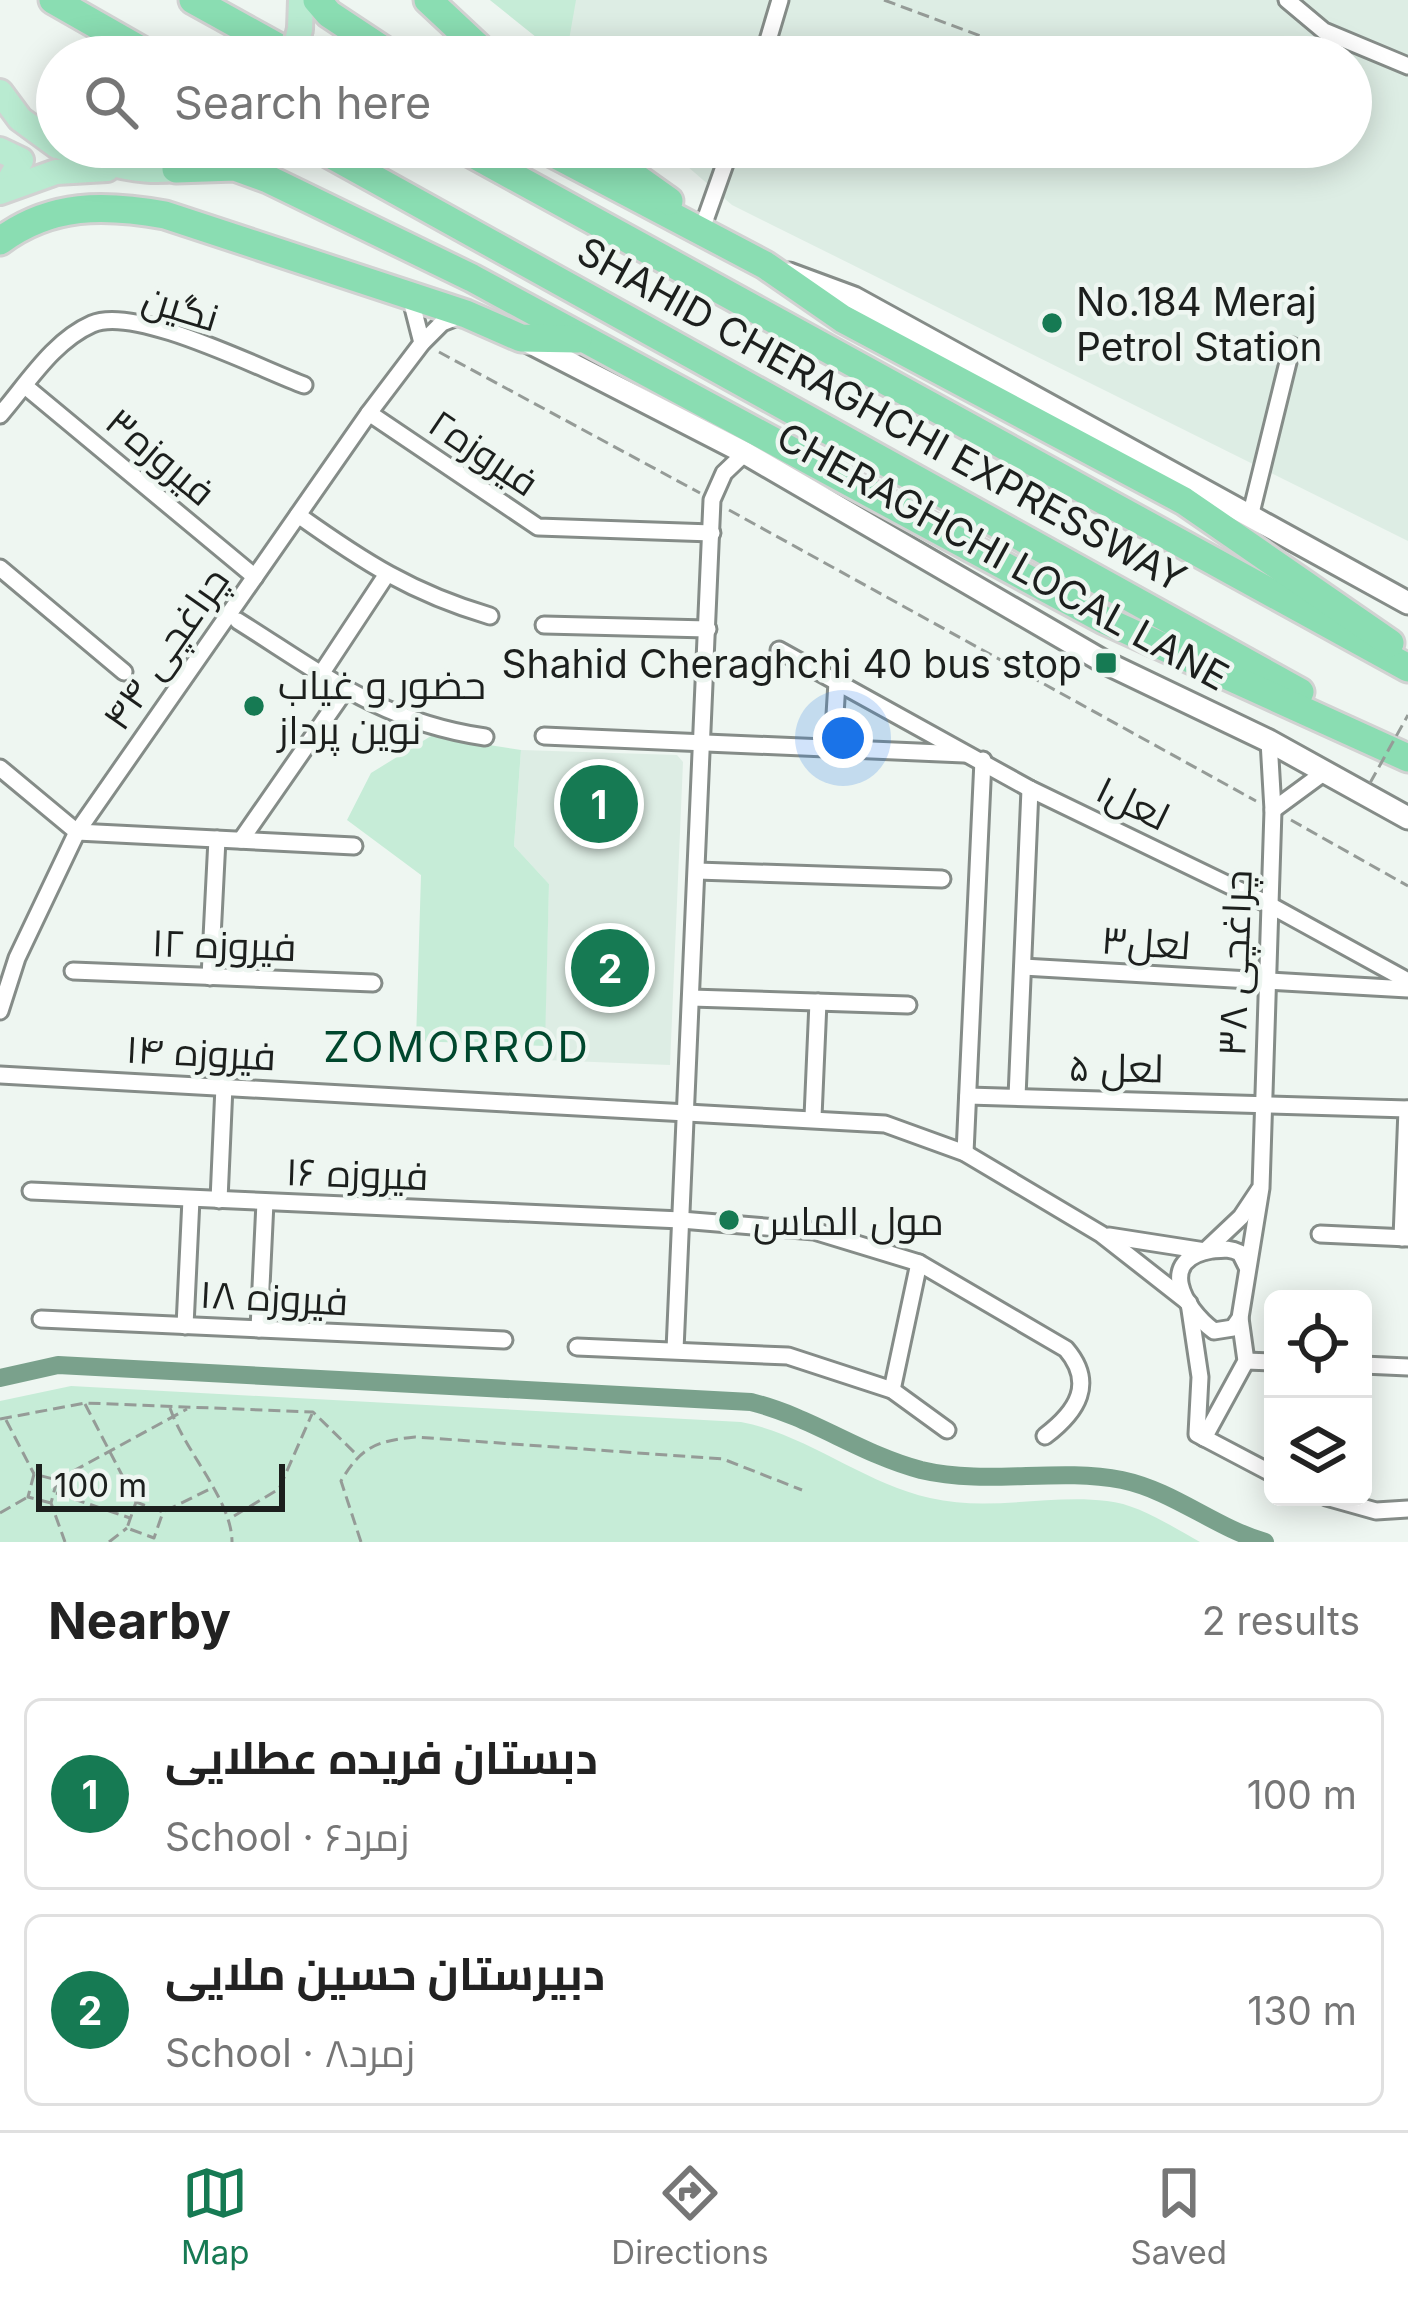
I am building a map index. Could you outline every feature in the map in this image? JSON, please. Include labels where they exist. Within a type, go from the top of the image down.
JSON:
[{"type":"highway","points":[[53,0],[117,36]]},
{"type":"highway","points":[[193,0],[270,36]]},
{"type":"highway","points":[[317,0],[328,14],[362,36]]},
{"type":"highway","points":[[428,0],[467,36]]},
{"type":"highway","points":[[176,170],[215,168]]},
{"type":"highway","points":[[238,168],[472,278],[1104,620],[1408,756]]},
{"type":"highway","name":"SHAHID CHERAGHCHI EXPRESSWAY","points":[[355,168],[1408,756]]},
{"type":"highway","name":"SHAHID CHERAGHCHI EXPRESSWAY","points":[[498,168],[1408,668]]},
{"type":"highway","points":[[580,168],[765,265],[843,319],[1184,501],[1408,656]]},
{"type":"highway","points":[[623,168],[734,250]]},
{"type":"highway","points":[[0,241],[64,209],[123,207],[165,215],[466,314],[521,338],[583,339]]},
{"type":"main road","points":[[297,36],[301,0]]},
{"type":"main road","points":[[0,92],[20,119],[36,130]]},
{"type":"main road","points":[[0,151],[21,160],[3,189]]},
{"type":"main road","points":[[3,189],[56,172],[181,168]]},
{"type":"main road","points":[[765,265],[854,298],[1404,598]]},
{"type":"main road","points":[[521,338],[684,421]]},
{"type":"main road","name":"CHERAGHCHI LOCAL LANE","points":[[641,372],[684,421],[1106,663],[1269,741],[1408,818]]},
{"type":"street","points":[[770,36],[780,0]]},
{"type":"street","points":[[1287,0],[1336,36]]},
{"type":"street","points":[[1372,51],[1408,66]]},
{"type":"street","points":[[704,226],[724,168]]},
{"type":"street","points":[[410,296],[422,343]]},
{"type":"street","name":"چراغچی ۴۴","points":[[0,1011],[16,958],[77,832],[369,413],[422,343],[442,323],[466,314]]},
{"type":"street","name":"نگین","points":[[0,415],[62,342],[96,322],[137,322],[304,386]]},
{"type":"street","points":[[1251,513],[1292,346]]},
{"type":"street","name":"فیروزه۳","points":[[25,386],[255,577]]},
{"type":"street","name":"فیروزه۲","points":[[369,413],[538,527],[712,533]]},
{"type":"street","points":[[675,1350],[712,500],[724,473],[745,453]]},
{"type":"street","points":[[298,514],[385,577],[429,598],[490,616]]},
{"type":"street","points":[[0,568],[124,672]]},
{"type":"street","points":[[321,674],[385,577]]},
{"type":"street","points":[[238,621],[346,689],[417,724],[485,737]]},
{"type":"street","points":[[544,625],[708,629]]},
{"type":"street","name":"لعل۱","points":[[779,650],[1030,789],[1268,904],[1408,985]]},
{"type":"street","points":[[833,748],[837,682]]},
{"type":"street","points":[[241,840],[346,689]]},
{"type":"street","points":[[544,736],[978,757],[965,1153]]},
{"type":"street","name":"چراغچی ۳۸","points":[[1246,1267],[1261,1188],[1273,810],[1269,741]]},
{"type":"street","points":[[0,768],[77,832],[354,846]]},
{"type":"street","points":[[1273,810],[1326,771]]},
{"type":"street","points":[[1017,1097],[1030,789]]},
{"type":"street","points":[[210,977],[217,839]]},
{"type":"street","points":[[697,871],[942,879]]},
{"type":"street","name":"لعل۳","points":[[1023,968],[1266,983],[1408,985]]},
{"type":"street","name":"فیروزه ۱۲","points":[[73,971],[373,983]]},
{"type":"street","points":[[691,998],[908,1005]]},
{"type":"street","points":[[813,1117],[818,1002]]},
{"type":"street","name":"فیروزه ۱۴","points":[[0,1075],[686,1108],[885,1124],[931,1136],[965,1153],[1101,1234]]},
{"type":"street","points":[[219,1200],[224,1086]]},
{"type":"street","name":"لعل ۵","points":[[968,1096],[1407,1109]]},
{"type":"street","points":[[1320,1234],[1405,1238],[1407,1109]]},
{"type":"street","points":[[1240,1318],[1228,1331],[1214,1331],[1178,1285],[1178,1269],[1241,1217],[1261,1188]]},
{"type":"street","name":"فیروزه ۱۶","points":[[31,1192],[681,1220],[814,1231],[919,1263],[1066,1349],[1082,1367],[1084,1388],[1066,1420],[1045,1436]]},
{"type":"street","points":[[185,1326],[191,1198]]},
{"type":"street","points":[[259,1329],[265,1202]]},
{"type":"street","points":[[1101,1234],[1205,1251],[1236,1250],[1246,1267],[1240,1318],[1246,1361],[1200,1436]]},
{"type":"street","points":[[1101,1234],[1190,1304],[1200,1378],[1200,1436]]},
{"type":"street","points":[[892,1390],[919,1263]]},
{"type":"street","name":"فیروزه ۱۸","points":[[41,1319],[504,1340]]},
{"type":"street","points":[[577,1348],[788,1356],[892,1390],[947,1430]]},
{"type":"street","points":[[1246,1361],[1264,1362]]},
{"type":"street","points":[[1372,1365],[1408,1367]]},
{"type":"street","points":[[1200,1436],[1264,1469]]},
{"type":"street","points":[[1358,1506],[1376,1511],[1408,1509]]},
{"type":"path","points":[[884,0],[980,36]]},
{"type":"path","points":[[1311,36],[1324,31]]},
{"type":"path","points":[[422,343],[1408,886]]},
{"type":"path","points":[[1370,783],[1408,715]]},
{"type":"path","points":[[85,1403],[136,1502],[163,1512],[210,1489]]},
{"type":"path","points":[[28,1497],[34,1474],[3,1419],[85,1403],[313,1412],[357,1454]]},
{"type":"path","points":[[170,1407],[210,1489],[232,1517],[232,1542]]},
{"type":"path","points":[[34,1474],[57,1480],[189,1408]]},
{"type":"path","points":[[232,1517],[279,1489],[313,1412]]},
{"type":"path","points":[[361,1542],[341,1481],[357,1454],[378,1441],[415,1438],[723,1459],[802,1490]]},
{"type":"path","points":[[57,1480],[51,1503],[65,1542]]},
{"type":"path","points":[[54,1492],[130,1518]]},
{"type":"path","points":[[0,1513],[28,1497],[51,1503]]},
{"type":"path","points":[[109,1542],[127,1528],[136,1502]]},
{"type":"path","points":[[127,1528],[156,1540],[163,1512]]},
{"type":"shaded area","points":[[490,0],[1408,0],[1408,541],[732,205],[689,168],[1372,168],[1372,36],[535,36]]},
{"type":"shaded area","points":[[521,750],[677,755],[683,762],[670,1065],[544,1060],[549,884],[514,846]]},
{"type":"green space","points":[[490,0],[576,0],[570,36],[535,36]]},
{"type":"green space","points":[[431,736],[521,750],[514,846],[549,884],[545,1046],[416,1041],[421,875],[347,820],[371,773]]},
{"type":"green space","points":[[71,1386],[741,1422],[789,1437],[882,1482],[930,1498],[974,1503],[1107,1501],[1143,1511],[1200,1542],[0,1542],[0,1401]]},
{"type":"waterway","points":[[0,1378],[58,1365],[751,1402],[921,1470],[971,1476],[1097,1476],[1141,1485],[1265,1542]]},
{"type":"place","name":"No.184 Meraj Petrol Station","points":[[1052,323]]},
{"type":"place","name":"Shahid Cheraghchi 40 bus stop","points":[[1106,663]]},
{"type":"place","name":"حضور و غیاب نوین پرداز","points":[[254,706]]},
{"type":"place","name":"دبستان فریده عطلایی","points":[[599,804]]},
{"type":"place","name":"دبیرستان حسین ملایی","points":[[610,968]]},
{"type":"place","name":"مول الماس","points":[[729,1220]]},
{"type":"district","name":"ZOMORROD","points":[[457,1046]]}]
